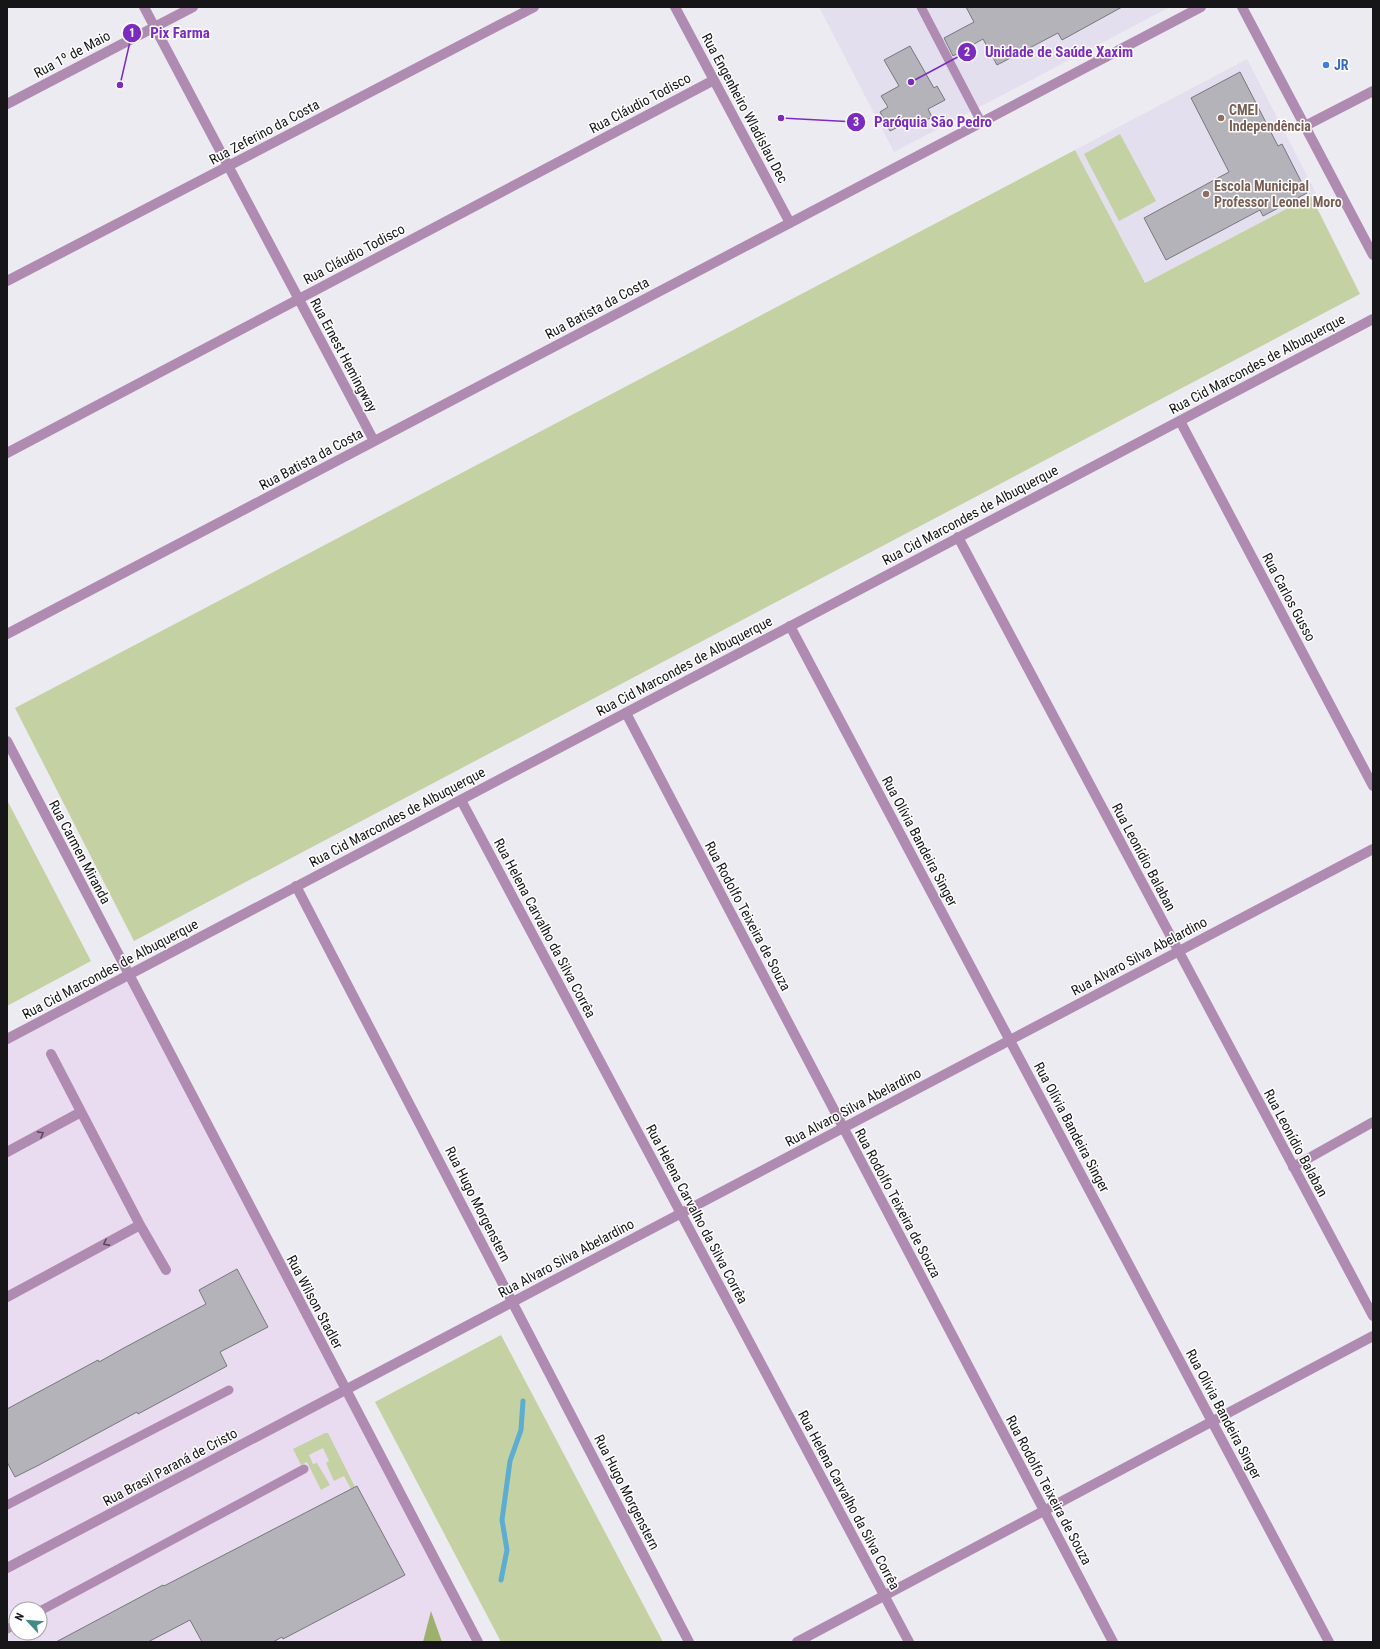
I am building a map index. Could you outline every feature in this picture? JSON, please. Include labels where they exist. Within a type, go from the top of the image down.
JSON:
[{"type":"street","name":"Rua Ernest Hemingway","points":[[144,7],[374,441]]},
{"type":"street","name":"Rua 1º de Maio","points":[[7,104],[193,7]]},
{"type":"street","name":"Rua Zeferino da Costa","points":[[7,281],[534,7]]},
{"type":"street","name":"Rua Engenheiro Wladislau Dec","points":[[675,7],[790,223]]},
{"type":"street","name":"Rua Batista da Costa","points":[[7,634],[1201,7]]},
{"type":"street","points":[[1242,7],[1373,255]]},
{"type":"street","name":"Rua Cláudio Todisco","points":[[7,453],[714,80]]},
{"type":"street","points":[[1305,126],[1373,91]]},
{"type":"street","name":"Rua Cid Marcondes de Albuquerque","points":[[7,1039],[1373,319]]},
{"type":"street","name":"Rua Carlos Gusso","points":[[1180,420],[1373,786]]},
{"type":"street","name":"Rua Leonídio Balaban","points":[[958,537],[1373,1316]]},
{"type":"street","name":"Rua Olívia Bandeira Singer","points":[[790,626],[1329,1642]]},
{"type":"street","name":"Rua Rodolfo Teixeira de Souza","points":[[626,713],[1113,1642]]},
{"type":"street","name":"Rua Carmen Miranda","points":[[7,742],[128,975]]},
{"type":"street","name":"Rua Helena Carvalho da Silva Corrêa","points":[[461,800],[909,1642]]},
{"type":"street","name":"Rua Alvaro Silva Abelardino","points":[[346,1390],[1373,849]]},
{"type":"street","name":"Rua Hugo Morgenstern","points":[[296,886],[690,1642]]},
{"type":"street","name":"Rua Wilson Stadler","points":[[128,975],[478,1642]]},
{"type":"street","points":[[51,1054],[140,1225],[166,1270]]},
{"type":"street","points":[[7,1152],[81,1112]]},
{"type":"street","points":[[1293,1166],[1373,1122]]},
{"type":"street","points":[[7,1297],[140,1225]]},
{"type":"street","points":[[797,1642],[1373,1336]]},
{"type":"street","name":"Rua Brasil Paraná de Cristo","points":[[7,1568],[346,1390]]},
{"type":"lane","points":[[921,7],[981,122]]},
{"type":"lane","points":[[7,1505],[229,1390]]},
{"type":"lane","points":[[48,1607],[304,1469]]},
{"type":"shaded area","points":[[819,7],[1170,7],[894,152]]},
{"type":"shaded area","name":"Escola Municipal Professor Leonel Moro","points":[[1247,59],[1316,193],[1145,283],[1075,150]]},
{"type":"shaded area","points":[[129,975],[478,1642],[7,1642],[7,1039]]},
{"type":"green space","points":[[1120,134],[1156,201],[1119,221],[1084,154]]},
{"type":"green space","points":[[1075,150],[1145,283],[1311,196],[1360,294],[134,941],[15,708]]},
{"type":"green space","points":[[7,800],[91,961],[7,1006]]},
{"type":"green space","points":[[501,1335],[663,1642],[501,1642],[375,1402]]},
{"type":"green space","points":[[325,1433],[328,1433],[356,1489],[352,1491],[344,1476],[334,1481],[326,1463],[329,1461],[323,1448],[309,1455],[313,1464],[317,1463],[330,1485],[321,1490],[307,1462],[301,1465],[293,1449]]},
{"type":"green space","points":[[431,1611],[442,1642],[423,1642]]},
{"type":"building","points":[[966,7],[1122,7],[1062,40],[1058,33],[997,65],[983,39],[953,56],[944,38],[974,22]]},
{"type":"building","points":[[910,46],[934,88],[937,86],[945,100],[928,109],[932,117],[912,128],[909,123],[903,127],[902,125],[890,131],[880,112],[888,107],[881,96],[899,86],[884,60]]},
{"type":"building","points":[[1240,72],[1278,146],[1282,144],[1307,193],[1263,216],[1260,210],[1166,260],[1144,218],[1229,172],[1191,98]]},
{"type":"building","points":[[237,1269],[268,1327],[220,1352],[227,1366],[138,1414],[137,1412],[15,1477],[7,1462],[7,1409],[98,1360],[99,1362],[206,1304],[199,1290]]},
{"type":"building","points":[[357,1486],[405,1575],[283,1639],[282,1637],[273,1642],[202,1642],[190,1620],[148,1642],[56,1642],[163,1585],[164,1586]]},
{"type":"waterway","points":[[501,1580],[507,1550],[502,1520],[510,1461],[521,1430],[523,1401]]},
{"type":"place","name":"JR","points":[[1326,65]]},
{"type":"place","name":"Unidade de Saúde Xaxim","points":[[911,82]]},
{"type":"place","name":"Pix Farma","points":[[120,85]]},
{"type":"place","name":"Paróquia São Pedro","points":[[781,118]]},
{"type":"place","name":"CMEI Independência","points":[[1221,118]]},
{"type":"place","name":"Escola Municipal Professor Leonel Moro","points":[[1206,194]]}]
